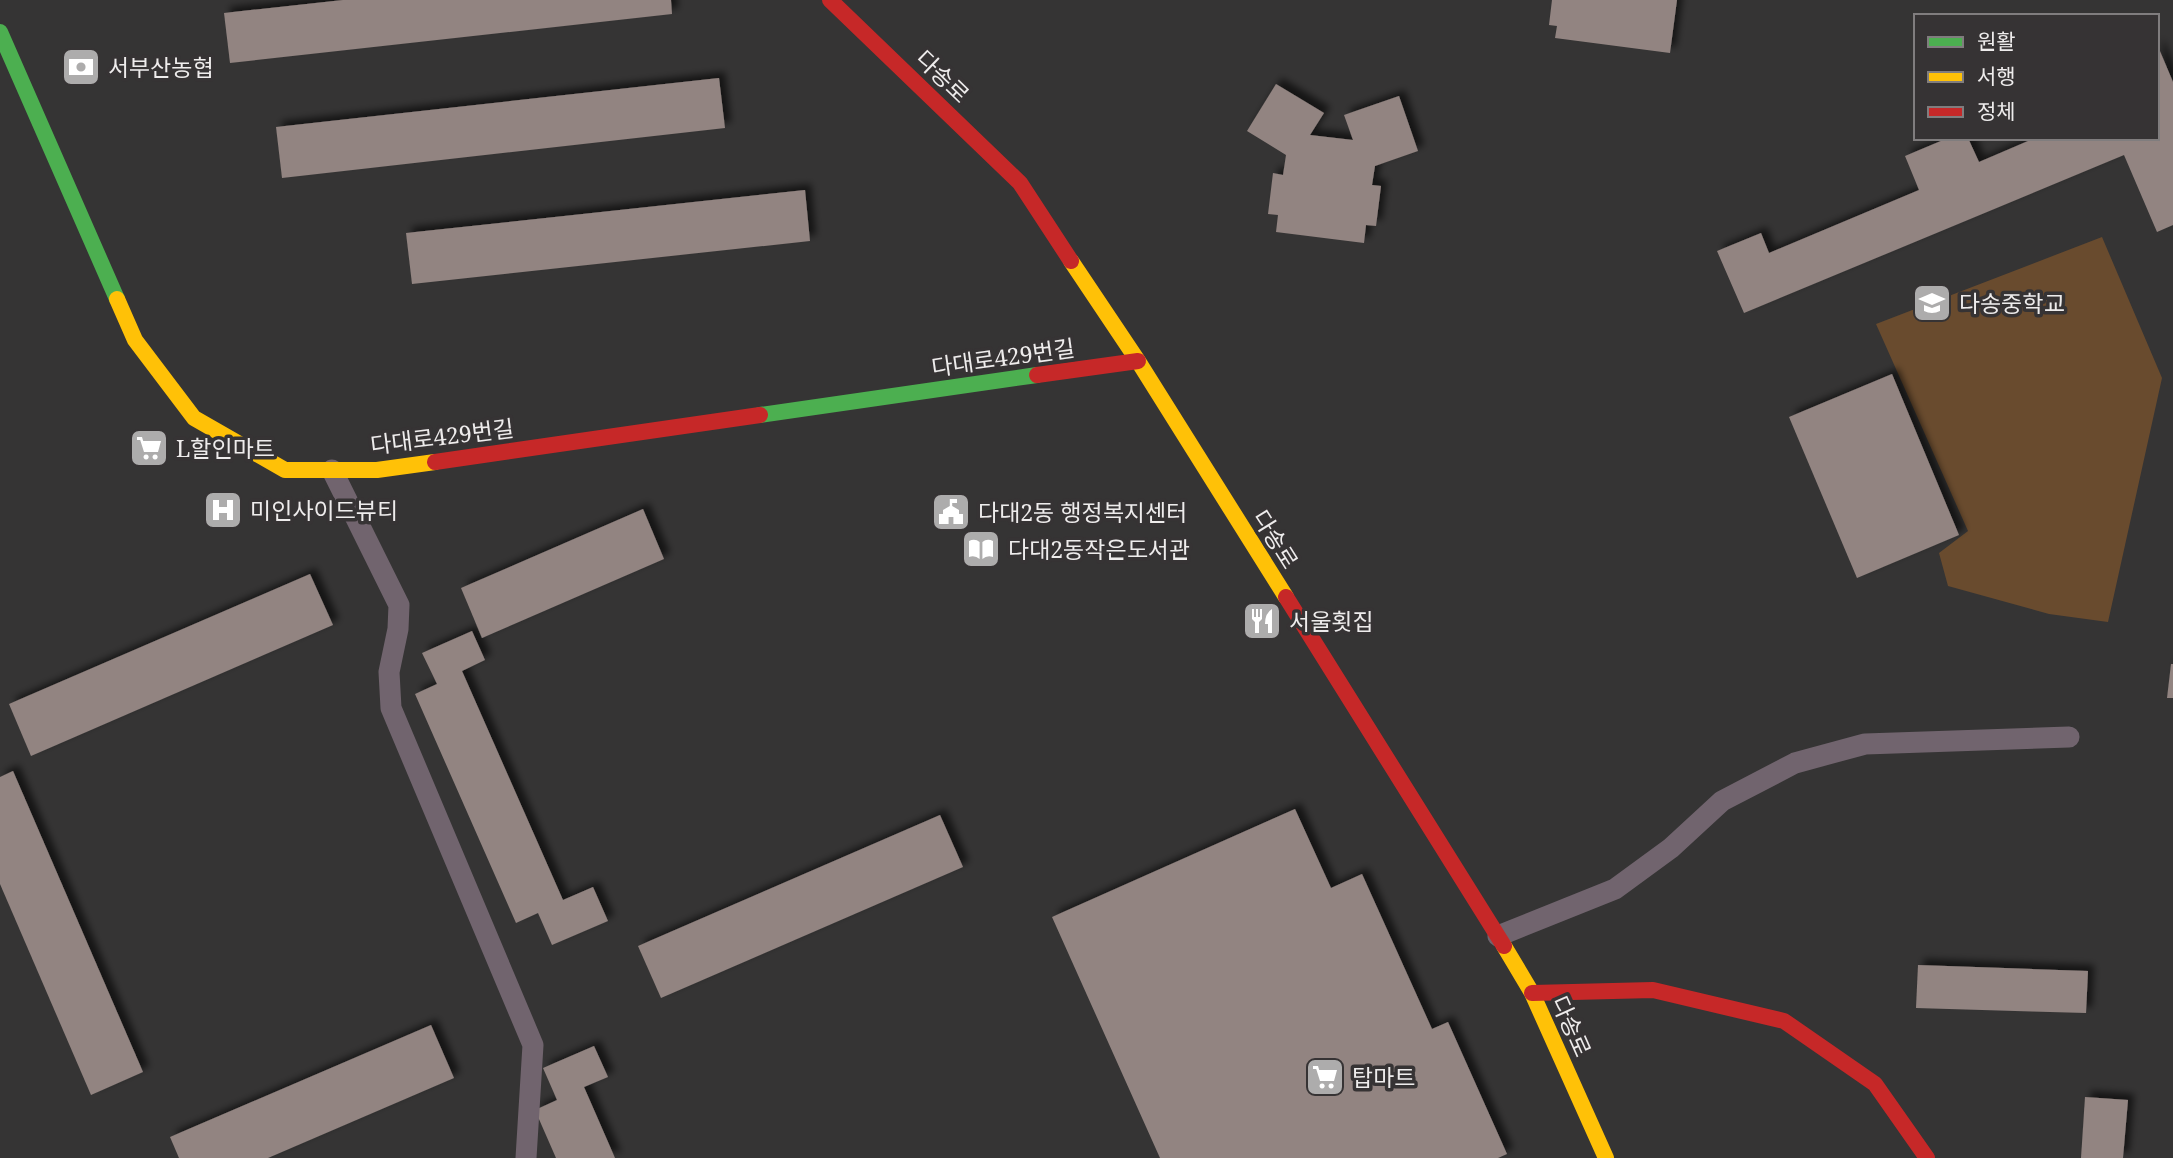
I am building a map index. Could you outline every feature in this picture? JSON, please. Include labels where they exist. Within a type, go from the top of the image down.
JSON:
[{"type":"street","name":"다송로","points":[[830,0],[1020,183],[1138,361],[1498,936],[1532,993],[1606,1158]]},
{"type":"street","name":"다대로429번길","points":[[0,32],[135,340],[194,418],[285,470],[377,470],[1138,361]]},
{"type":"street","points":[[1532,993],[1653,990],[1784,1021],[1875,1084],[1927,1158]]},
{"type":"lane","points":[[332,470],[399,605],[398,629],[389,672],[391,708],[533,1045],[526,1158]]},
{"type":"lane","points":[[1498,936],[1615,890],[1671,848],[1723,801],[1795,763],[1866,744],[2069,737]]},
{"type":"shaded area","points":[[2102,237],[2162,378],[2108,622],[2049,614],[1948,586],[1939,553],[1968,531],[1876,324]]},
{"type":"building","points":[[343,0],[671,0],[672,14],[230,63],[224,13]]},
{"type":"building","points":[[1552,0],[1677,0],[1670,53],[1555,38],[1557,26],[1549,25]]},
{"type":"building","points":[[2159,49],[2173,82],[2173,225],[2157,232],[2124,155],[1744,313],[1717,251],[1761,233],[1769,253],[1919,190],[1905,156],[1943,140],[1969,140],[1979,162],[2030,140],[2159,140]]},
{"type":"building","points":[[719,78],[725,128],[282,178],[276,127]]},
{"type":"building","points":[[1276,84],[1324,113],[1310,135],[1353,140],[1344,115],[1399,96],[1418,151],[1375,166],[1372,185],[1381,186],[1376,226],[1366,225],[1364,243],[1276,232],[1278,215],[1268,214],[1273,173],[1283,175],[1286,155],[1247,131]]},
{"type":"building","points":[[805,190],[810,241],[412,284],[406,233]]},
{"type":"building","points":[[1892,374],[1959,535],[1857,578],[1789,417]]},
{"type":"building","points":[[643,509],[664,559],[482,638],[461,588]]},
{"type":"building","points":[[310,574],[333,625],[31,756],[9,704]]},
{"type":"building","points":[[472,631],[485,660],[462,671],[563,900],[593,887],[608,921],[552,945],[538,913],[516,923],[415,694],[437,684],[422,653]]},
{"type":"building","points":[[2171,664],[2173,698],[2167,698]]},
{"type":"building","points":[[13,771],[143,1072],[91,1095],[0,884],[0,777]]},
{"type":"building","points":[[1295,809],[1331,888],[1362,874],[1432,1029],[1448,1022],[1507,1154],[1498,1158],[1160,1158],[1052,917]]},
{"type":"building","points":[[940,815],[963,867],[661,998],[638,946]]},
{"type":"building","points":[[1918,965],[2088,971],[2086,1013],[1916,1008]]},
{"type":"building","points":[[431,1025],[454,1078],[268,1158],[179,1158],[170,1137]]},
{"type":"building","points":[[594,1046],[608,1077],[584,1087],[615,1158],[556,1158],[535,1110],[557,1100],[543,1068]]},
{"type":"building","points":[[2085,1097],[2128,1100],[2123,1158],[2081,1158]]},
{"type":"traffic: fast","points":[[0,32],[117,299]]},
{"type":"traffic: fast","points":[[760,415],[1037,375]]},
{"type":"traffic: slow","points":[[1071,261],[1138,361],[1286,597]]},
{"type":"traffic: slow","points":[[117,299],[135,340],[194,418],[285,470],[377,470],[435,462]]},
{"type":"traffic: slow","points":[[1504,946],[1532,993],[1606,1158]]},
{"type":"traffic: jam","points":[[830,0],[1020,183],[1071,261]]},
{"type":"traffic: jam","points":[[1037,375],[1138,361]]},
{"type":"traffic: jam","points":[[435,462],[760,415]]},
{"type":"traffic: jam","points":[[1286,597],[1504,946]]},
{"type":"traffic: jam","points":[[1532,993],[1653,990],[1784,1021],[1875,1084],[1927,1158]]},
{"type":"place","name":"서부산농협","points":[[81,67]]},
{"type":"place","name":"다송중학교","points":[[1932,303]]},
{"type":"place","name":"L할인마트","points":[[149,448]]},
{"type":"place","name":"미인사이드뷰티","points":[[223,510]]},
{"type":"place","name":"다대2동 행정복지센터","points":[[951,512]]},
{"type":"place","name":"다대2동작은도서관","points":[[981,549]]},
{"type":"place","name":"서울횟집","points":[[1262,621]]},
{"type":"place","name":"탑마트","points":[[1325,1077]]}]
